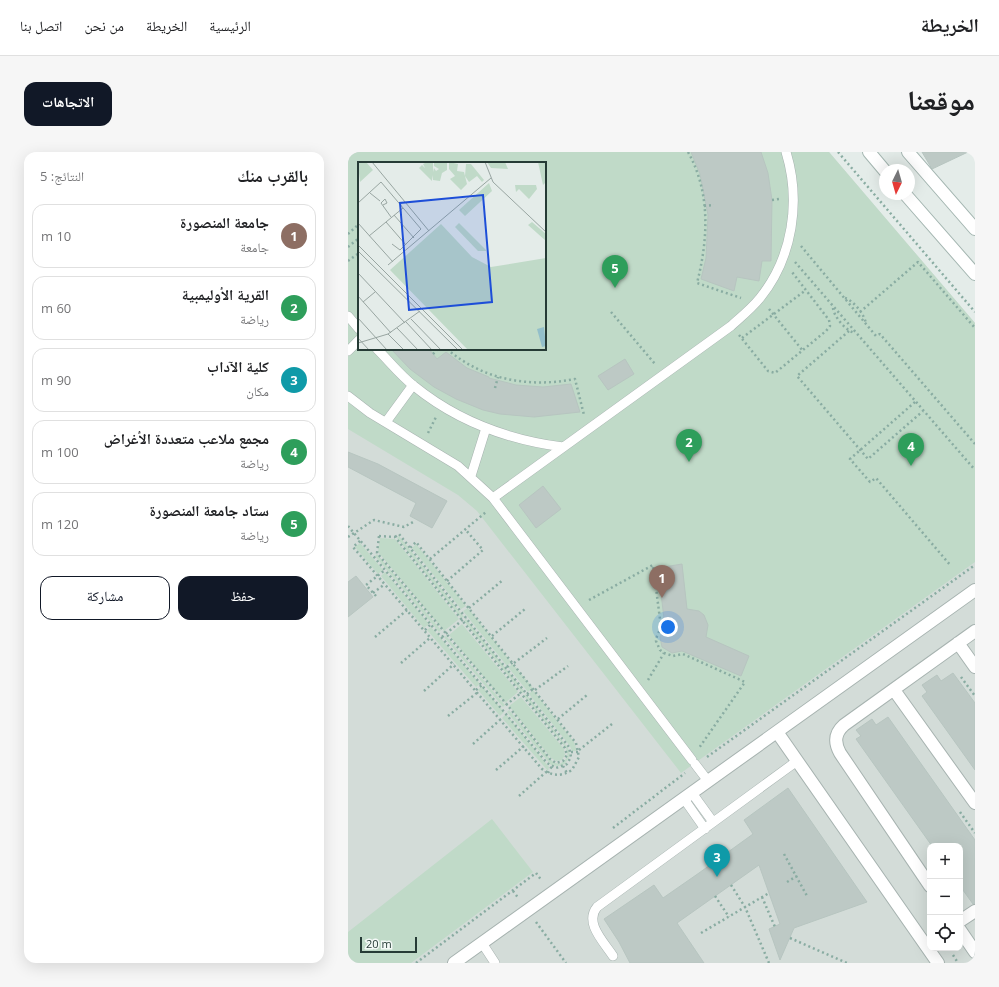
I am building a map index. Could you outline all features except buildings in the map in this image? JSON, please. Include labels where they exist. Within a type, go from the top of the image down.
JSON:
[{"type":"street","points":[[869,152],[879,164]]},
{"type":"street","points":[[908,152],[975,229]]},
{"type":"street","points":[[910,200],[975,274]]},
{"type":"street","points":[[454,963],[975,590]]},
{"type":"street","points":[[927,882],[837,748],[836,741],[840,729],[975,631]]},
{"type":"street","points":[[958,643],[975,667]]},
{"type":"street","points":[[894,690],[975,804]]},
{"type":"street","points":[[777,732],[938,963]]},
{"type":"street","points":[[963,919],[975,911]]},
{"type":"street","points":[[963,934],[975,952]]},
{"type":"lane","points":[[495,500],[563,447],[732,326],[760,298],[784,255],[790,234],[793,198],[792,180],[786,152]]},
{"type":"lane","points":[[348,316],[358,328]]},
{"type":"lane","points":[[348,351],[358,341]]},
{"type":"lane","points":[[379,350],[413,386],[441,405],[486,428],[523,440],[563,447]]},
{"type":"lane","points":[[386,422],[413,386]]},
{"type":"lane","points":[[348,396],[386,422],[458,466],[471,476],[495,500],[708,781]]},
{"type":"lane","points":[[471,476],[486,428]]},
{"type":"lane","points":[[613,956],[593,926],[592,921],[594,910],[797,761]]},
{"type":"lane","points":[[688,796],[713,822]]},
{"type":"lane","points":[[688,796],[705,829]]},
{"type":"lane","points":[[482,943],[495,963]]},
{"type":"path","points":[[688,152],[698,175],[704,206],[706,240],[697,284],[736,296]]},
{"type":"path","points":[[838,152],[975,312]]},
{"type":"path","points":[[704,206],[714,205]]},
{"type":"path","points":[[348,234],[358,225]]},
{"type":"path","points":[[790,234],[876,336],[880,334],[975,444]]},
{"type":"path","points":[[348,247],[358,239]]},
{"type":"path","points":[[348,262],[358,253]]},
{"type":"path","points":[[732,326],[768,371],[772,373],[777,372],[826,331],[830,323],[828,318],[806,290],[784,255]]},
{"type":"path","points":[[784,255],[832,307],[975,470]]},
{"type":"path","points":[[860,312],[918,262],[975,328]]},
{"type":"path","points":[[742,338],[806,290]]},
{"type":"path","points":[[760,298],[803,351]]},
{"type":"path","points":[[844,298],[852,302],[866,320],[866,324]]},
{"type":"path","points":[[832,307],[834,314],[849,331],[855,333]]},
{"type":"path","points":[[611,312],[664,375]]},
{"type":"path","points":[[849,331],[797,376],[868,459],[923,412]]},
{"type":"path","points":[[433,354],[437,350]]},
{"type":"path","points":[[448,350],[474,367],[498,377],[535,384],[548,384],[575,379],[581,402]]},
{"type":"path","points":[[495,388],[498,377]]},
{"type":"path","points":[[915,402],[850,458],[870,482],[876,478],[951,566]]},
{"type":"path","points":[[423,444],[441,405]]},
{"type":"path","points":[[430,559],[465,529],[495,500]]},
{"type":"path","points":[[348,537],[374,520],[402,527],[408,526],[413,522]]},
{"type":"path","points":[[348,526],[354,534],[505,712],[552,766],[563,766],[570,760],[571,752],[569,747],[399,534],[395,537],[378,536],[377,552],[373,556]]},
{"type":"path","points":[[447,581],[483,550],[465,529]]},
{"type":"path","points":[[377,552],[445,634],[508,706],[550,760],[556,762],[563,761],[567,755],[565,748],[395,537]]},
{"type":"path","points":[[360,541],[353,547],[547,772],[557,775],[567,773],[575,767],[579,751],[576,743],[535,689],[416,542],[410,548]]},
{"type":"path","points":[[589,600],[654,566],[661,627],[656,641],[660,650],[673,656],[683,654],[745,682],[692,760]]},
{"type":"path","points":[[385,570],[366,584],[375,595],[385,584]]},
{"type":"path","points":[[461,611],[503,580]]},
{"type":"path","points":[[492,636],[525,608]]},
{"type":"path","points":[[375,637],[407,610]]},
{"type":"path","points":[[442,637],[466,617]]},
{"type":"path","points":[[425,630],[431,624]]},
{"type":"path","points":[[401,663],[431,637]]},
{"type":"path","points":[[506,667],[547,638]]},
{"type":"path","points":[[641,692],[664,653]]},
{"type":"path","points":[[424,690],[454,664]]},
{"type":"path","points":[[472,744],[501,718],[508,706],[522,695],[535,689],[568,666]]},
{"type":"path","points":[[448,716],[477,691],[482,684]]},
{"type":"path","points":[[558,719],[587,695]]},
{"type":"path","points":[[571,752],[579,751],[612,724]]},
{"type":"path","points":[[496,770],[524,746]]},
{"type":"path","points":[[519,796],[552,766]]},
{"type":"path","points":[[563,766],[567,773]]},
{"type":"path","points":[[784,854],[807,896]]},
{"type":"path","points":[[787,882],[797,876]]},
{"type":"path","points":[[731,885],[745,907],[769,963]]},
{"type":"path","points":[[701,933],[769,893]]},
{"type":"path","points":[[715,896],[729,917]]},
{"type":"path","points":[[762,897],[774,927]]},
{"type":"path","points":[[539,926],[566,963]]},
{"type":"path","points":[[790,938],[847,963]]},
{"type":"shaded area","points":[[348,152],[829,152],[975,323],[975,963],[348,963]]},
{"type":"green space","points":[[348,152],[829,152],[975,323],[975,562],[681,773],[477,511],[458,495],[348,429]]},
{"type":"green space","points":[[399,536],[464,617],[461,618],[397,538]]},
{"type":"green space","points":[[380,538],[395,539],[459,619],[444,631],[378,552]]},
{"type":"green space","points":[[360,543],[383,570],[378,574],[355,547]]},
{"type":"green space","points":[[416,544],[466,606],[461,609],[412,548]]},
{"type":"green space","points":[[377,554],[441,630],[439,632],[375,556]]},
{"type":"green space","points":[[385,572],[429,624],[424,628],[381,576]]},
{"type":"green space","points":[[468,608],[511,662],[507,666],[463,611]]},
{"type":"green space","points":[[466,619],[525,692],[522,693],[464,621]]},
{"type":"green space","points":[[462,624],[518,692],[505,703],[449,635]]},
{"type":"green space","points":[[431,627],[480,684],[476,687],[427,630]]},
{"type":"green space","points":[[446,636],[505,705],[503,707],[444,637]]},
{"type":"green space","points":[[513,664],[533,688],[528,692],[508,667]]},
{"type":"green space","points":[[482,686],[504,712],[500,716],[478,690]]},
{"type":"green space","points":[[533,690],[574,742],[577,751],[572,751],[570,746],[529,694]]},
{"type":"green space","points":[[526,694],[568,748],[570,755],[565,764],[558,766],[551,765],[507,712],[509,710],[553,762],[559,764],[564,761],[567,755],[566,748],[524,696]]},
{"type":"green space","points":[[521,697],[564,749],[565,755],[562,760],[556,761],[551,758],[509,706]]},
{"type":"green space","points":[[506,714],[549,767],[548,771],[502,718]]},
{"type":"green space","points":[[492,819],[533,872],[411,963],[348,963],[348,932]]},
{"type":"place","name":"ستاد جامعة المنصورة","points":[[615,288]]},
{"type":"place","name":"القرية الأوليمبية","points":[[689,462]]},
{"type":"place","name":"مجمع ملاعب متعددة الأغراض","points":[[911,466]]},
{"type":"place","name":"جامعة المنصورة","points":[[662,598]]},
{"type":"place","name":"كلية الآداب","points":[[717,877]]}]
